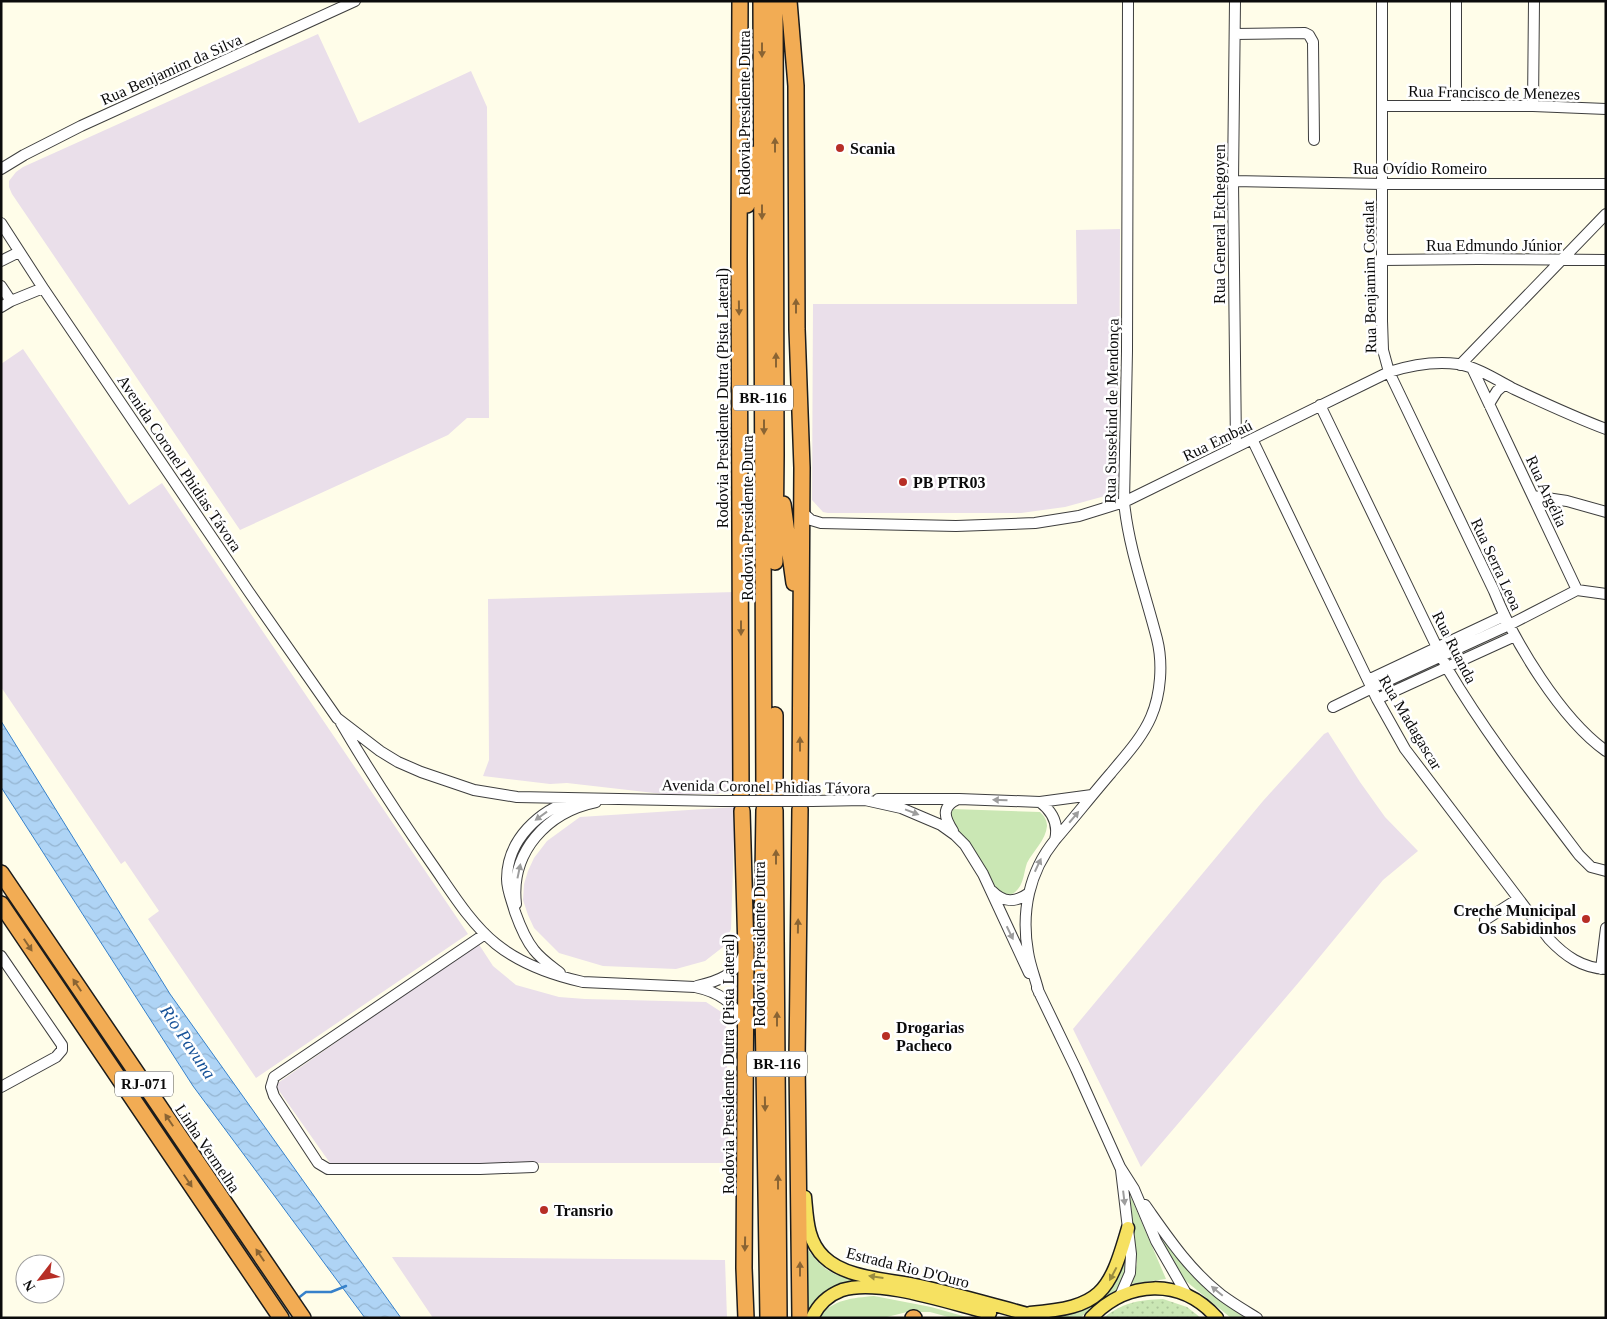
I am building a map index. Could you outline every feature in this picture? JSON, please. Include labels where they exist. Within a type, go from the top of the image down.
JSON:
[{"type":"highway","name":"Rodovia Presidente Dutra (Pista Lateral)","points":[[740,1],[739,260],[743,795]]},
{"type":"highway","name":"Rodovia Presidente Dutra","points":[[761,1],[770,794],[776,456],[775,1]]},
{"type":"highway","name":"BR-116","points":[[789,1],[796,86],[797,329],[802,512],[800,634],[804,801],[797,1051],[800,1318]]},
{"type":"highway","points":[[739,260],[762,108]]},
{"type":"highway","points":[[776,456],[800,634]]},
{"type":"highway","name":"Rodovia Presidente Dutra","points":[[768,1318],[762,941],[770,810],[779,1318]]},
{"type":"highway","name":"Rodovia Presidente Dutra (Pista Lateral)","points":[[746,1318],[744,1268],[746,951],[744,811],[762,941]]},
{"type":"highway","name":"Linha Vermelha","points":[[1,873],[303,1318]]},
{"type":"highway","name":"RJ-071","points":[[1,904],[278,1313]]},
{"type":"highway","points":[[779,1285],[783,1318]]},
{"type":"main road","name":"Estrada Rio D'Ouro","points":[[799,1146],[809,1231],[817,1249],[831,1264],[854,1274],[919,1286],[1042,1318]]},
{"type":"main road","points":[[1025,1314],[1066,1309],[1080,1305],[1101,1292],[1113,1275],[1128,1228]]},
{"type":"main road","name":"Estrada Rio D'Ouro","points":[[812,1318],[819,1306],[835,1294],[848,1289],[867,1287],[904,1292],[1009,1318]]},
{"type":"main road","points":[[1090,1318],[1104,1305],[1120,1296],[1132,1291],[1153,1288],[1174,1290],[1186,1295],[1197,1300],[1217,1317]]},
{"type":"street","name":"Rua Benjamim da Silva","points":[[1,168],[81,126],[355,1]]},
{"type":"street","name":"Rua Sussekind de Mendonça","points":[[1040,993],[1028,953],[1026,913],[1035,870],[1054,840],[1132,747],[1150,718],[1157,699],[1159,685],[1158,641],[1138,575],[1126,526],[1124,502],[1127,351],[1128,1]]},
{"type":"street","name":"Rua General Etchegoyen","points":[[1235,1],[1233,181],[1236,447]]},
{"type":"street","name":"Rua Benjamim Costalat","points":[[1382,1],[1383,350],[1389,372]]},
{"type":"street","points":[[1456,1],[1456,106]]},
{"type":"street","points":[[1533,106],[1534,1]]},
{"type":"street","points":[[1235,34],[1305,33],[1312,38],[1314,140]]},
{"type":"street","name":"Rua Francisco de Menezes","points":[[1382,106],[1533,106],[1606,109]]},
{"type":"street","name":"Rua Ovídio Romeiro","points":[[1233,181],[1382,184],[1606,184]]},
{"type":"street","points":[[1460,365],[1559,260],[1606,214]]},
{"type":"street","name":"Avenida Coronel Phidias Távora","points":[[1,223],[43,288],[338,718],[369,771],[456,898],[485,934],[507,952],[522,961],[566,978],[598,984],[695,987],[713,991],[728,1000],[746,1028]]},
{"type":"street","points":[[1,261],[19,252]]},
{"type":"street","name":"Rua Edmundo Júnior","points":[[1383,260],[1606,260]]},
{"type":"street","points":[[1,286],[10,301]]},
{"type":"street","points":[[1,307],[10,301],[43,288]]},
{"type":"street","name":"Rua Embaú","points":[[802,512],[811,520],[821,523],[956,526],[1035,523],[1079,516],[1124,502],[1389,372],[1423,364],[1460,365],[1505,384],[1568,415],[1606,430]]},
{"type":"street","name":"Rua Argélia","points":[[1473,370],[1578,590]]},
{"type":"street","name":"Rua Serra Leoa","points":[[1389,372],[1515,636],[1568,714],[1592,742],[1606,751]]},
{"type":"street","points":[[1489,404],[1497,391],[1505,384]]},
{"type":"street","name":"Rua Ruanda","points":[[1320,405],[1447,668],[1475,715],[1579,855],[1592,867],[1606,871]]},
{"type":"street","name":"Rua Madagascar","points":[[1252,439],[1370,684],[1406,748],[1549,939],[1573,960],[1584,965],[1604,969]]},
{"type":"street","points":[[1533,496],[1567,501],[1606,512]]},
{"type":"street","points":[[802,542],[808,532],[821,523]]},
{"type":"street","points":[[1333,708],[1370,684],[1578,590],[1606,594]]},
{"type":"street","points":[[1377,698],[1515,636]]},
{"type":"street","name":"Avenida Coronel Phidias Távora","points":[[338,718],[380,752],[398,762],[474,790],[506,796],[721,801],[865,800],[902,808],[941,825],[955,835],[974,858],[1076,1069],[1120,1167],[1134,1190],[1156,1241],[1186,1295]]},
{"type":"street","points":[[865,800],[959,798],[1040,802],[1092,795]]},
{"type":"street","points":[[566,978],[534,950],[523,932],[509,893],[507,879],[510,858],[517,842],[528,827],[550,810],[570,801],[586,798]]},
{"type":"street","points":[[955,835],[947,822],[945,814],[949,804],[959,798]]},
{"type":"street","points":[[518,920],[516,899],[517,876],[522,859],[531,841],[543,828],[560,815],[581,806],[614,799]]},
{"type":"street","points":[[1040,802],[1050,812],[1056,824],[1057,831],[1054,840]]},
{"type":"street","points":[[989,889],[1000,898],[1011,901],[1029,894]]},
{"type":"street","points":[[1485,920],[1519,901]]},
{"type":"street","points":[[1604,969],[1606,928]]},
{"type":"street","points":[[485,934],[274,1077],[271,1087],[274,1096],[318,1163],[328,1169],[533,1167]]},
{"type":"street","name":"Avenida Coronel Phidias Távora","points":[[695,987],[716,981],[728,975],[738,966],[746,951]]},
{"type":"street","points":[[1,956],[62,1045],[62,1050],[56,1057],[1,1087]]},
{"type":"street","name":"Avenida Coronel Phidias Távora","points":[[1120,1167],[1131,1254],[1130,1273],[1120,1296]]},
{"type":"street","points":[[1134,1190],[1165,1235],[1192,1267],[1219,1293],[1257,1318]]},
{"type":"shaded area","points":[[318,34],[359,123],[471,71],[487,107],[489,418],[467,418],[448,435],[240,530],[12,194],[9,181],[23,167]]},
{"type":"shaded area","points":[[1120,229],[1119,483],[1113,491],[1105,496],[1065,507],[1021,513],[828,513],[823,512],[812,500],[813,304],[1077,304],[1076,230]]},
{"type":"shaded area","points":[[23,349],[129,505],[162,483],[468,934],[256,1078],[148,919],[159,911],[125,861],[121,864],[1,687],[1,364]]},
{"type":"shaded area","points":[[735,592],[735,779],[718,794],[663,794],[483,776],[489,760],[488,599]]},
{"type":"shaded area","points":[[1328,732],[1385,817],[1418,851],[1383,880],[1299,982],[1141,1167],[1073,1029],[1263,801],[1324,734]]},
{"type":"shaded area","points":[[735,807],[731,929],[723,947],[705,961],[676,969],[603,966],[559,953],[534,928],[523,900],[524,884],[528,871],[534,858],[547,841],[580,817]]},
{"type":"shaded area","points":[[478,943],[493,966],[516,985],[559,997],[706,1002],[726,1015],[729,1163],[330,1163],[275,1085]]},
{"type":"shaded area","points":[[392,1257],[725,1260],[727,1318],[433,1318]]},
{"type":"green space","points":[[952,809],[1040,812],[1044,817],[1047,826],[1046,831],[1042,841],[1027,863],[1022,883],[1015,892],[1008,896],[1001,896],[969,846],[948,819]]},
{"type":"green space","points":[[1130,1195],[1166,1279],[1131,1284],[1137,1264]]},
{"type":"green space","points":[[1162,1238],[1201,1281],[1245,1318],[1231,1318],[1176,1273]]},
{"type":"green space","points":[[808,1250],[824,1268],[858,1282],[819,1298],[808,1311]]},
{"type":"green space","points":[[1125,1254],[1128,1266],[1124,1280],[1116,1291],[1102,1299],[1080,1318],[1052,1318],[1044,1316],[1075,1313],[1101,1299],[1120,1274]]},
{"type":"green space","points":[[874,1296],[931,1307],[970,1318],[952,1318],[930,1312],[907,1312],[883,1318],[819,1318],[837,1303]]},
{"type":"green space","points":[[1163,1299],[1187,1307],[1201,1318],[1103,1318],[1125,1305],[1146,1300]]},
{"type":"water","name":"Rio Pavuna","points":[[1,721],[170,994],[401,1318],[365,1318],[193,1086],[1,787]]},
{"type":"waterway","points":[[297,1299],[306,1292],[331,1292],[346,1286]]},
{"type":"place","name":"Scania","points":[[840,148]]},
{"type":"place","name":"PB PTR03","points":[[903,482]]},
{"type":"place","name":"Creche Municipal Os Sabidinhos","points":[[1586,919]]},
{"type":"place","name":"Drogarias Pacheco","points":[[886,1036]]},
{"type":"place","name":"Transrio","points":[[544,1210]]}]
